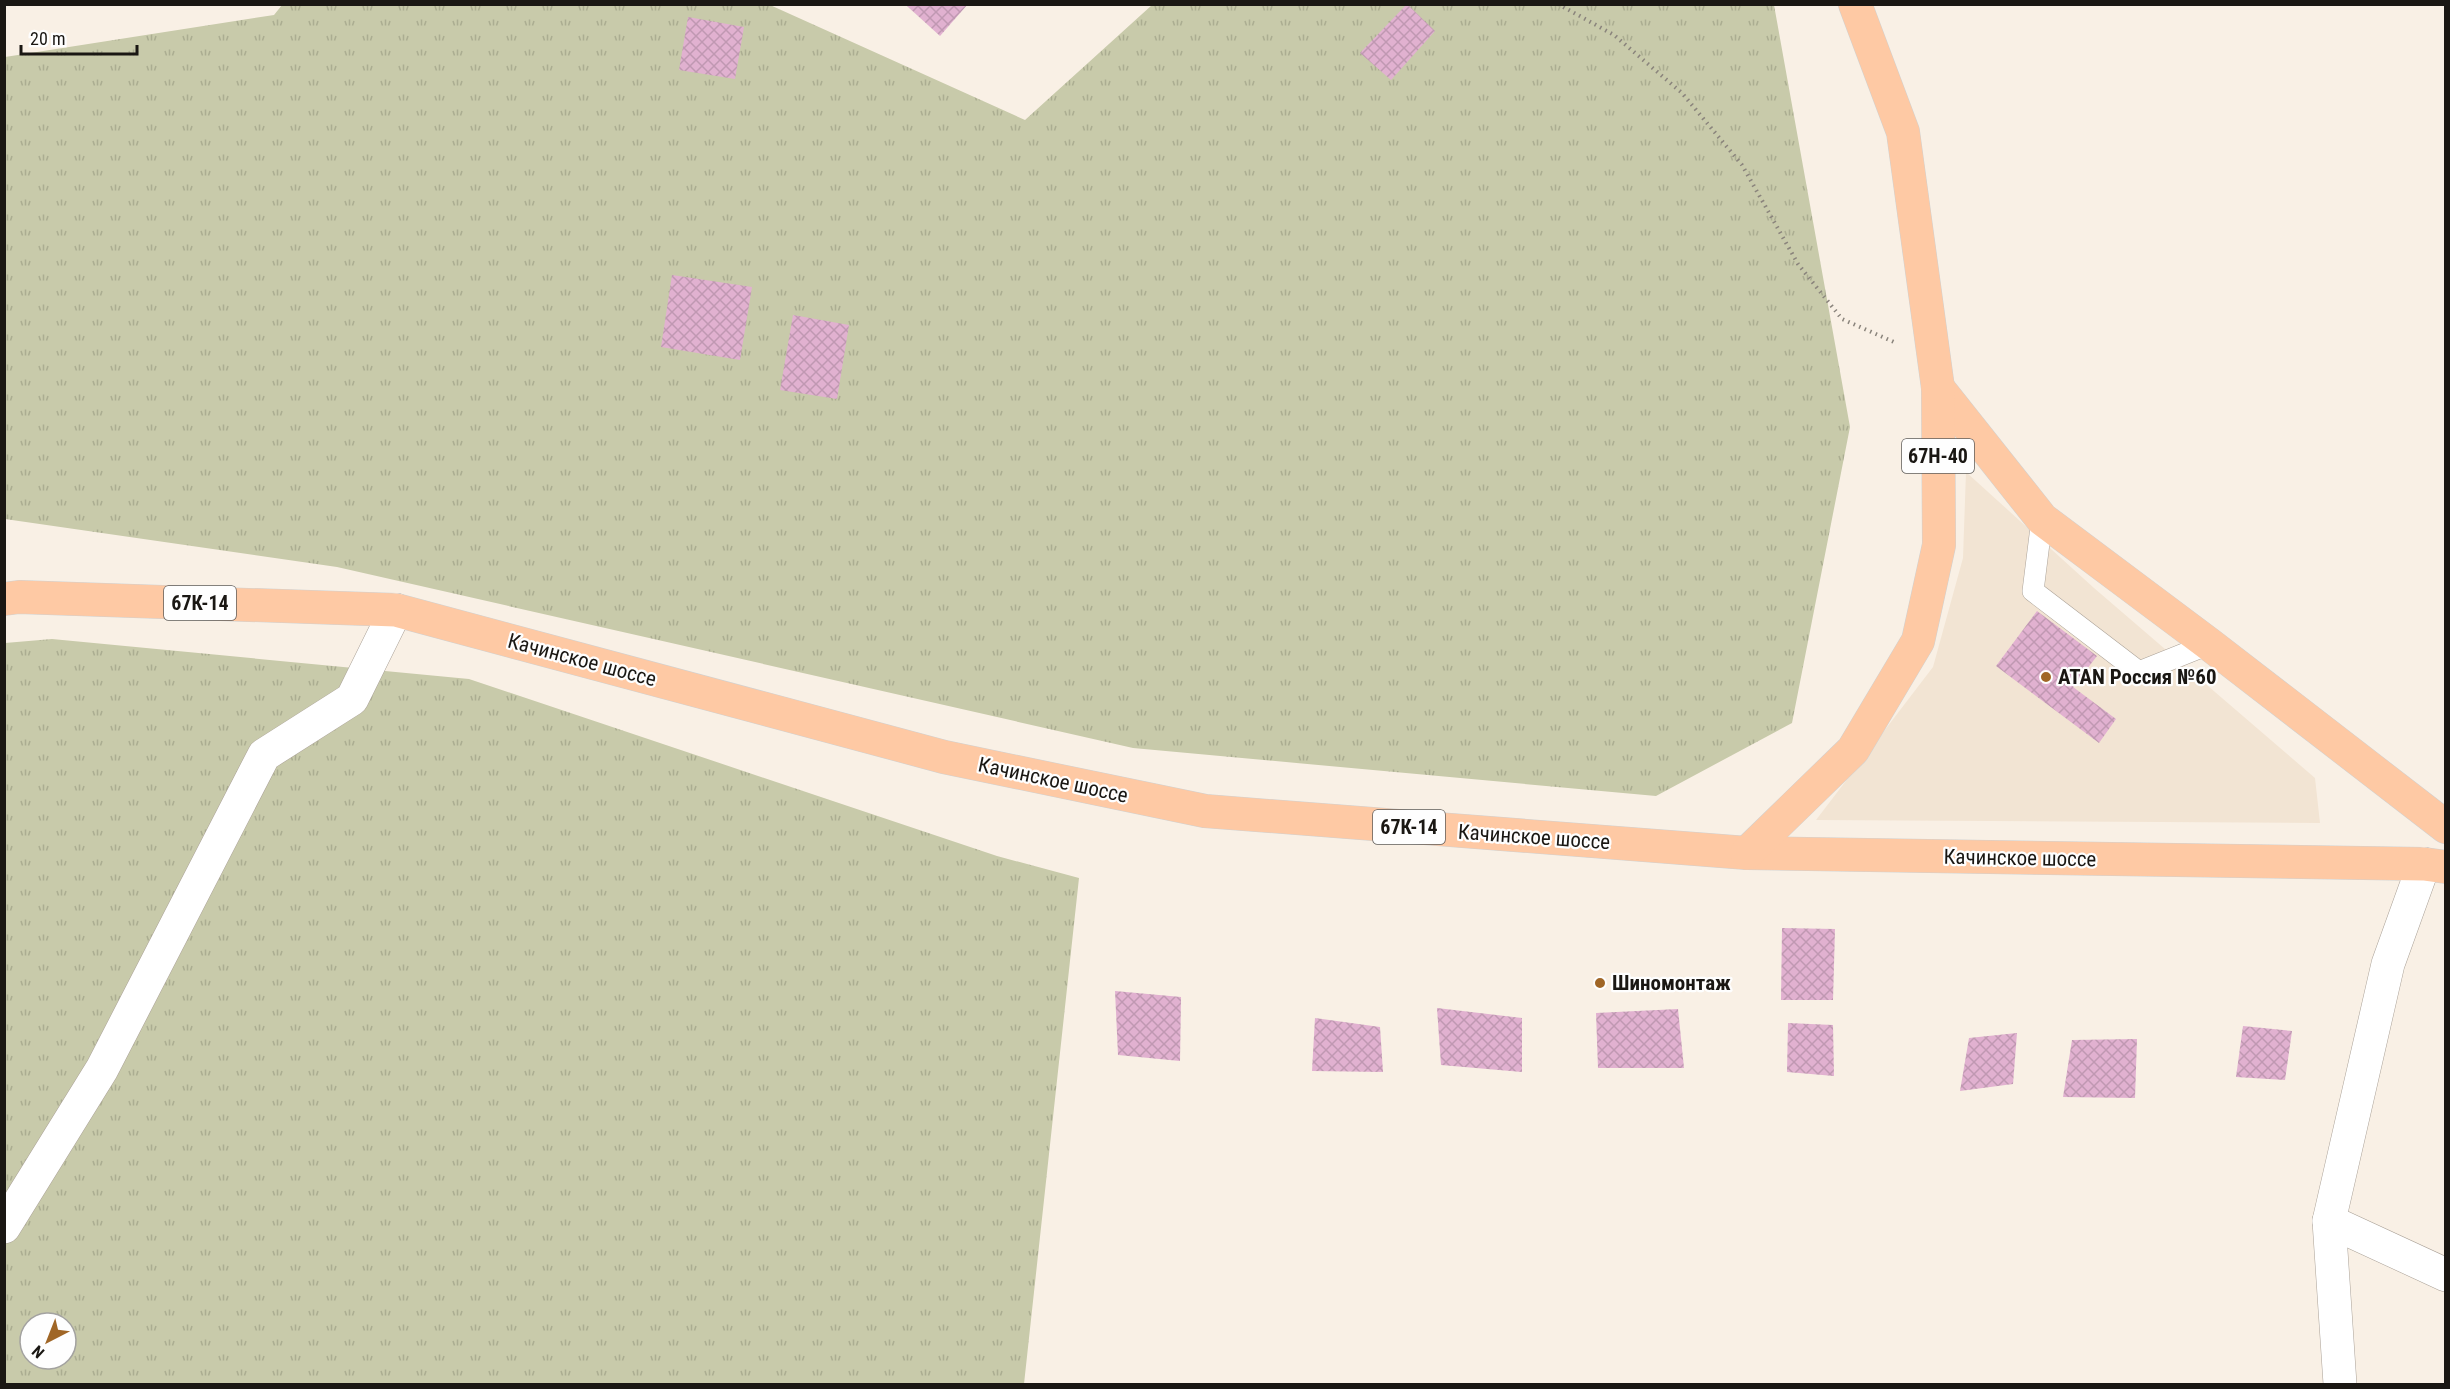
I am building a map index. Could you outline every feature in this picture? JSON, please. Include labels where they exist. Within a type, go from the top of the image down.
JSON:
[{"type":"main road","name":"67H-40","points":[[1747,853],[1853,750],[1918,641],[1939,545],[1935,374],[1903,132],[1855,4]]},
{"type":"main road","name":"67H-40","points":[[1935,374],[2042,519],[2209,644],[2445,827]]},
{"type":"main road","name":"67К-14","points":[[4,598],[396,610]]},
{"type":"main road","name":"Качинское шоссе","points":[[396,610],[944,757],[1205,811],[1747,853],[2435,866]]},
{"type":"street","points":[[4,1227],[102,1069],[264,755],[352,699],[396,610]]},
{"type":"street","points":[[2340,1384],[2329,1221],[2388,964],[2435,866]]},
{"type":"street","points":[[2329,1221],[2445,1275]]},
{"type":"lane","points":[[2042,519],[2033,591],[2139,672],[2209,644]]},
{"type":"path","points":[[1558,4],[1614,35],[1682,93],[1742,165],[1798,264],[1842,319],[1935,374]]},
{"type":"shaded area","points":[[1966,472],[2094,588],[2315,778],[2320,823],[1816,820],[1933,667],[1963,558]]},
{"type":"green space","points":[[282,5],[770,5],[1025,120],[1152,5],[1774,5],[1850,427],[1792,723],[1656,796],[1133,748],[337,567],[5,519],[5,57],[274,15]]},
{"type":"green space","points":[[52,639],[469,679],[997,856],[1079,878],[1024,1384],[5,1384],[5,643]]},
{"type":"building","points":[[909,4],[968,4],[940,36],[907,6]]},
{"type":"building","points":[[1407,4],[1435,31],[1391,80],[1360,53]]},
{"type":"building","points":[[688,17],[744,27],[735,79],[679,70]]},
{"type":"building","points":[[672,275],[752,287],[740,360],[661,347]]},
{"type":"building","points":[[793,315],[849,325],[837,399],[780,390]]},
{"type":"building","name":"ATAN Россия №60","points":[[2037,611],[2097,656],[2073,687],[2116,719],[2099,743],[1996,666]]},
{"type":"building","points":[[1782,928],[1835,929],[1833,1000],[1781,1000]]},
{"type":"building","points":[[1115,991],[1181,997],[1180,1061],[1118,1055]]},
{"type":"building","points":[[1437,1008],[1522,1018],[1522,1072],[1441,1065]]},
{"type":"building","points":[[1678,1009],[1684,1068],[1598,1068],[1596,1013]]},
{"type":"building","points":[[1315,1018],[1380,1027],[1383,1072],[1312,1071]]},
{"type":"building","points":[[1788,1023],[1833,1025],[1834,1076],[1787,1072]]},
{"type":"building","points":[[2243,1026],[2292,1031],[2285,1080],[2236,1077]]},
{"type":"building","points":[[2017,1033],[2013,1084],[1960,1091],[1969,1038]]},
{"type":"building","points":[[2137,1039],[2135,1098],[2063,1097],[2072,1040]]},
{"type":"place","name":"ATAN Россия №60","points":[[2046,677]]},
{"type":"place","name":"Шиномонтаж","points":[[1600,983]]}]
